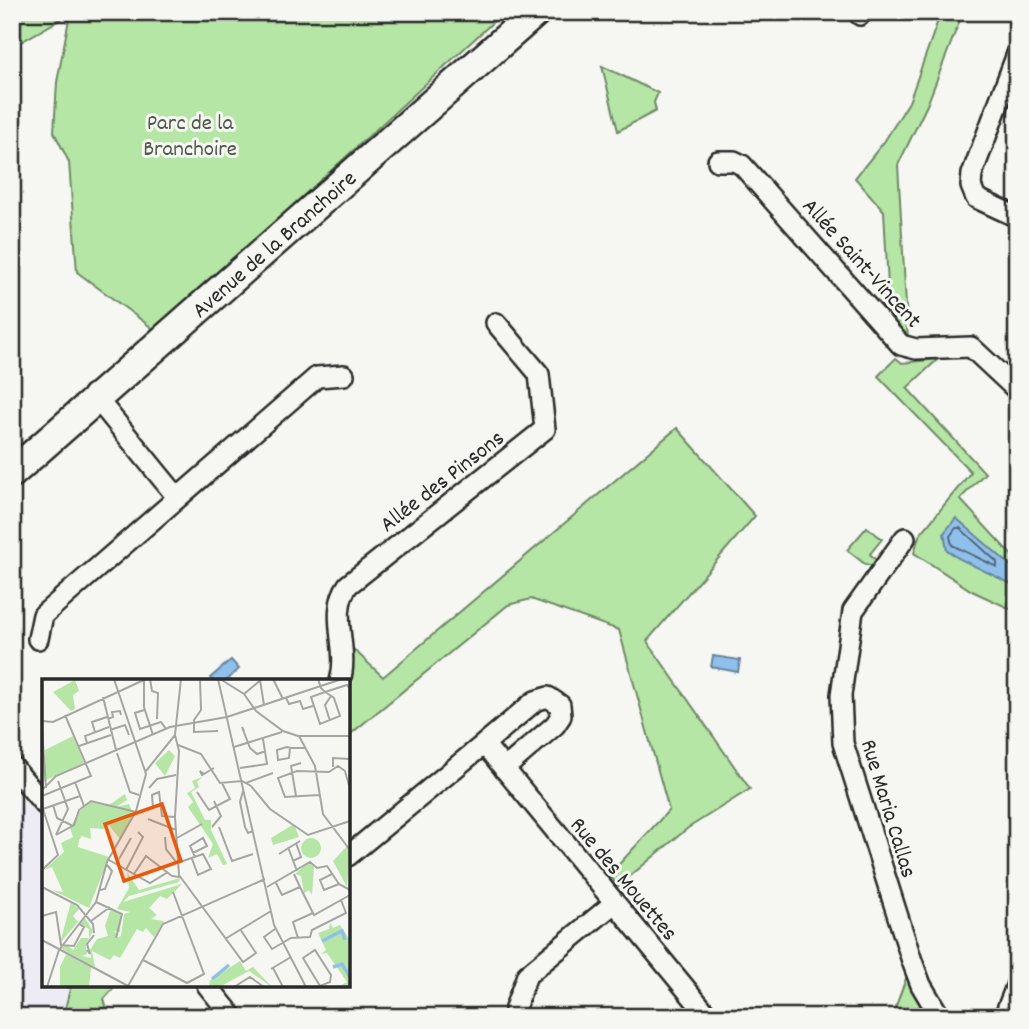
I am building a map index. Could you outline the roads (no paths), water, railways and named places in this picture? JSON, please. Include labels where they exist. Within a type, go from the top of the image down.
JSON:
[{"type":"main road","name":"Avenue de la Branchoire","points":[[12,473],[95,397],[536,12]]},
{"type":"street","points":[[1017,54],[972,174],[971,186],[976,198],[1017,217]]},
{"type":"street","name":"Allée Saint-Vincent","points":[[718,161],[734,161],[742,165],[901,345],[916,349],[971,346],[1017,390]]},
{"type":"street","name":"Allée des Pinsons","points":[[340,679],[339,607],[348,585],[545,429],[539,374],[496,323]]},
{"type":"street","points":[[38,639],[43,615],[177,497],[317,377],[344,375]]},
{"type":"street","points":[[95,397],[177,497]]},
{"type":"street","name":"Rue Maria Callas","points":[[905,538],[853,611],[841,695],[843,743],[912,961],[921,985],[940,1017]]},
{"type":"street","points":[[350,854],[535,701],[548,697],[560,705],[561,716],[555,725],[504,769]]},
{"type":"street","name":"Rue des Mouettes","points":[[484,744],[613,904],[709,1017]]},
{"type":"street","points":[[12,766],[42,802]]},
{"type":"street","points":[[515,1008],[527,975],[613,904]]},
{"type":"street","points":[[1004,1017],[1017,984]]},
{"type":"street","points":[[209,987],[233,1017]]},
{"type":"water","points":[[956,518],[1017,571],[1017,587],[947,550],[944,533]]},
{"type":"water","points":[[713,656],[740,660],[738,672],[711,667]]},
{"type":"water","points":[[231,660],[239,669],[228,679],[210,678]]},
{"type":"park label","name":"Parc de la Branchoire","points":[[190,134]]}]
